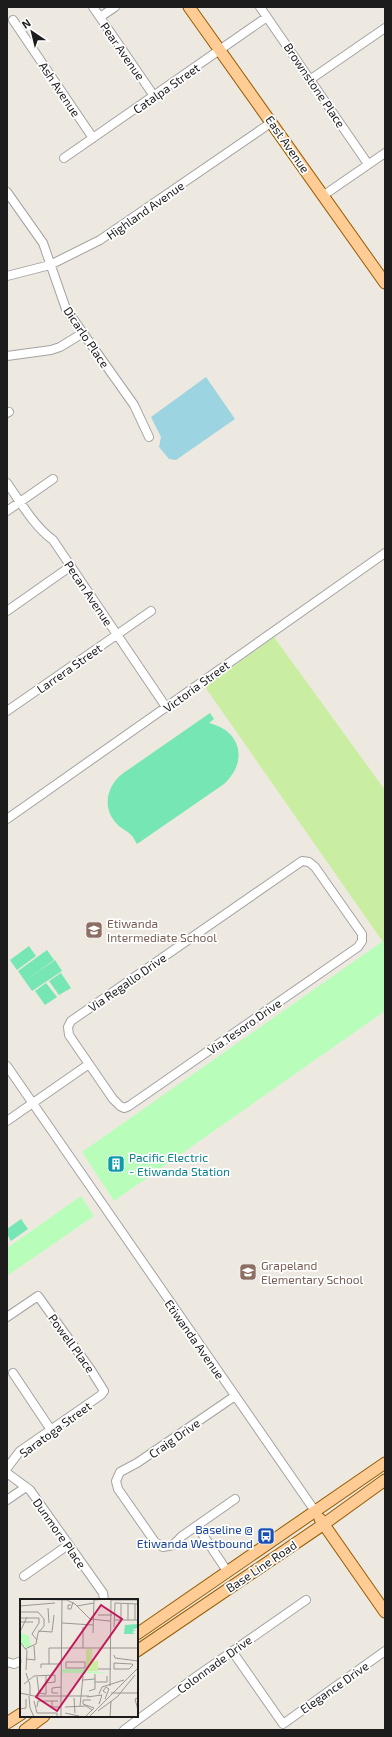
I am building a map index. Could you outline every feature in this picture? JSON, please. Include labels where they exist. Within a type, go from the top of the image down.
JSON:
[{"type":"main road","name":"East Avenue","points":[[189,7],[324,195],[385,283]]},
{"type":"main road","name":"Base Line Road","points":[[138,1633],[385,1463]]},
{"type":"main road","name":"Base Line Road","points":[[138,1650],[324,1524],[385,1480]]},
{"type":"main road","name":"Etiwanda Avenue","points":[[315,1512],[385,1612]]},
{"type":"main road","points":[[7,1723],[20,1715]]},
{"type":"main road","points":[[25,1730],[43,1717]]},
{"type":"street","name":"Pear Avenue","points":[[92,7],[154,96]]},
{"type":"street","points":[[100,18],[115,7]]},
{"type":"street","name":"Brownstone Place","points":[[260,7],[311,79],[368,164]]},
{"type":"street","name":"Catalpa Street","points":[[64,158],[267,17]]},
{"type":"street","name":"Ash Avenue","points":[[13,20],[93,138]]},
{"type":"street","points":[[311,79],[385,28]]},
{"type":"street","name":"Highland Avenue","points":[[7,276],[50,265],[109,235],[272,122]]},
{"type":"street","points":[[324,195],[385,153]]},
{"type":"street","name":"Dicarlo Place","points":[[7,192],[43,243],[66,309],[134,405],[149,437]]},
{"type":"street","points":[[7,356],[56,348],[83,333]]},
{"type":"street","points":[[7,511],[53,479]]},
{"type":"street","name":"Pecan Avenue","points":[[7,483],[45,534],[53,540],[166,707]]},
{"type":"street","name":"Victoria Street","points":[[7,819],[385,553]]},
{"type":"street","points":[[7,611],[71,566]]},
{"type":"street","name":"Larrera Street","points":[[7,711],[151,611]]},
{"type":"street","name":"Via Regallo Drive","points":[[89,1064],[69,1035],[68,1027],[71,1021],[302,861],[309,862]]},
{"type":"street","name":"Via Tesoro Drive","points":[[89,1064],[116,1103],[124,1108],[129,1106],[358,947],[362,941],[362,934],[315,867],[309,862]]},
{"type":"street","points":[[7,1121],[89,1064]]},
{"type":"street","name":"Etiwanda Avenue","points":[[7,1066],[315,1512]]},
{"type":"street","name":"Powell Place","points":[[7,1317],[38,1296],[91,1370],[104,1391]]},
{"type":"street","points":[[13,1373],[51,1430]]},
{"type":"street","name":"Saratoga Street","points":[[7,1468],[20,1451],[101,1395],[104,1391]]},
{"type":"street","name":"Craig Drive","points":[[197,1526],[182,1536],[173,1545],[163,1547],[155,1542],[118,1489],[116,1481],[120,1472],[137,1464],[235,1396]]},
{"type":"street","name":"Dunmore Place","points":[[7,1473],[26,1487],[103,1593],[104,1599]]},
{"type":"street","points":[[7,1500],[26,1487]]},
{"type":"street","points":[[228,1571],[197,1526],[236,1499]]},
{"type":"street","points":[[24,1576],[68,1545]]},
{"type":"street","name":"Colonnade Drive","points":[[124,1730],[232,1651],[306,1600]]},
{"type":"street","name":"Elegance Drive","points":[[232,1651],[283,1724],[385,1651]]},
{"type":"street","points":[[8,1663],[20,1662]]},
{"type":"green space","points":[[274,637],[385,790],[385,945],[205,687]]},
{"type":"green space","points":[[210,713],[214,719],[209,723],[220,727],[229,733],[235,740],[238,748],[239,757],[232,775],[224,784],[137,844],[127,831],[117,824],[109,812],[108,798],[112,785],[122,774]]},
{"type":"green space","points":[[383,941],[385,945],[385,1011],[114,1201],[82,1152]]},
{"type":"green space","points":[[29,946],[36,956],[17,970],[10,960]]},
{"type":"green space","points":[[47,950],[54,960],[25,981],[18,971]]},
{"type":"green space","points":[[55,960],[62,971],[32,991],[25,981]]},
{"type":"green space","points":[[61,973],[71,988],[59,995],[49,981]]},
{"type":"green space","points":[[46,983],[57,997],[45,1005],[35,991]]},
{"type":"green space","points":[[81,1196],[94,1216],[7,1276],[7,1248]]},
{"type":"green space","points":[[21,1219],[28,1229],[11,1241],[7,1234],[7,1229]]},
{"type":"water","points":[[206,377],[235,419],[176,460],[169,459],[159,447],[161,437],[151,417]]},
{"type":"place","name":"Etiwanda Intermediate School","points":[[94,930]]},
{"type":"place","name":"Pacific Electric - Etiwanda Station","points":[[116,1164]]},
{"type":"place","name":"Grapeland Elementary School","points":[[248,1272]]},
{"type":"place","name":"Baseline @ Etiwanda Westbound","points":[[266,1536]]}]
